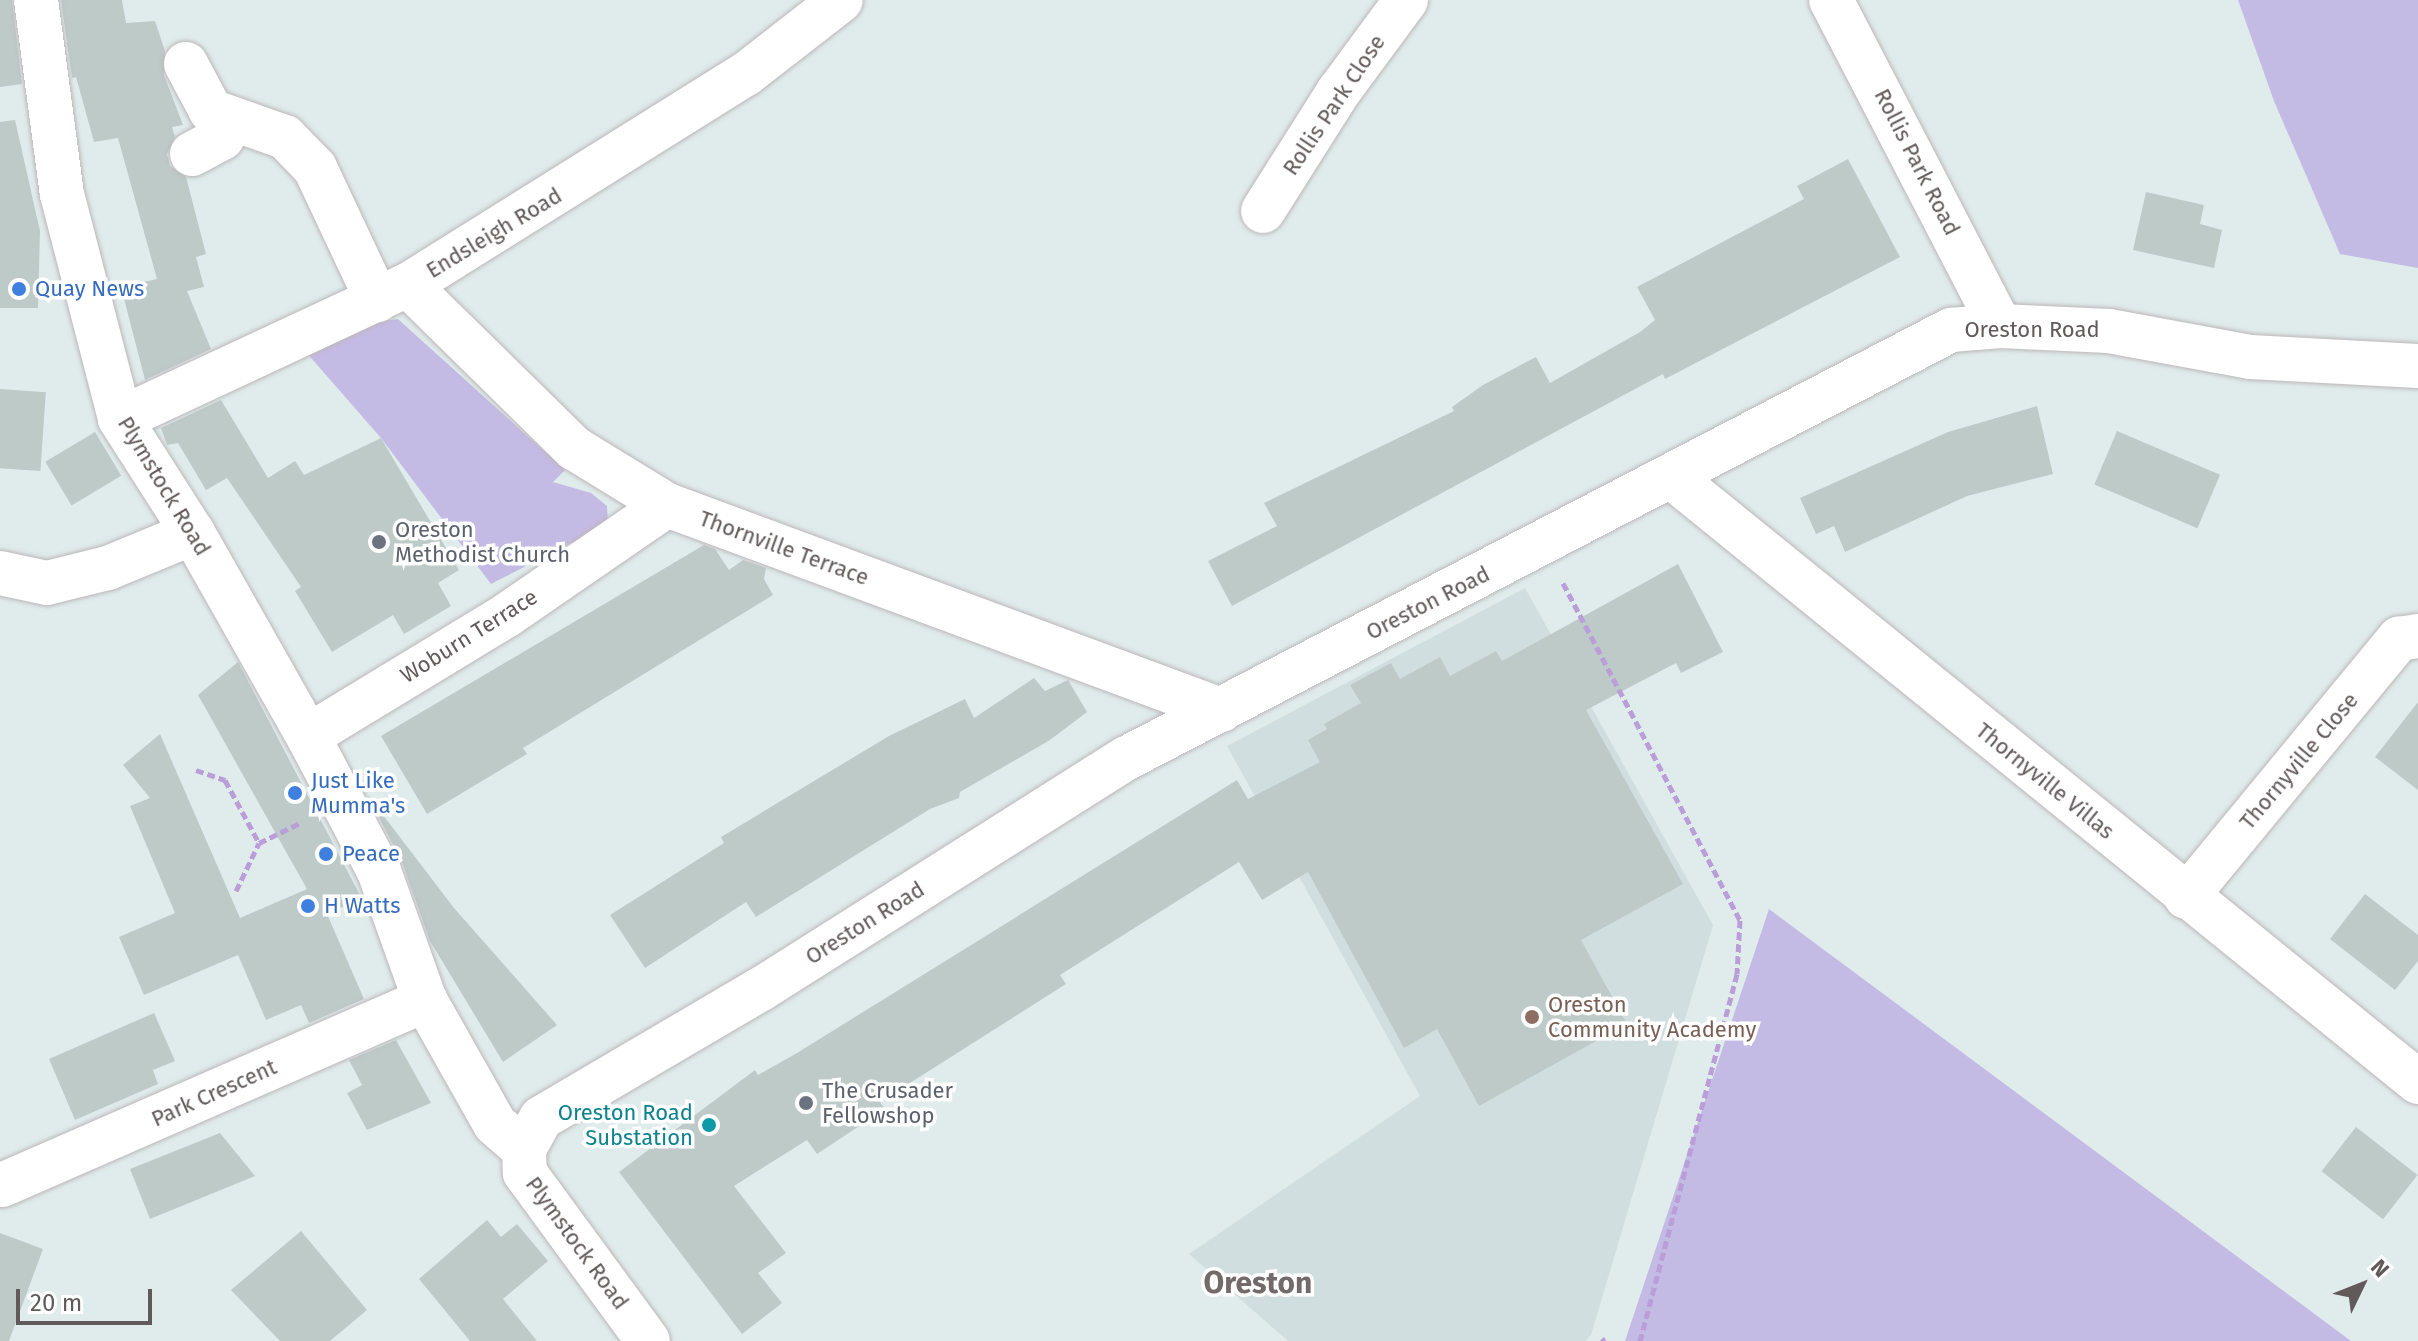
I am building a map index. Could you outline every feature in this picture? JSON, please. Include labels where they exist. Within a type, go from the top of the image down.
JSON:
[{"type":"street","name":"Plymstock Road","points":[[36,0],[62,194],[120,419],[193,533],[308,736],[379,871],[425,1000],[495,1124],[524,1149],[525,1173],[648,1341]]},
{"type":"street","name":"Endsleigh Road","points":[[120,419],[392,292],[746,74],[841,0]]},
{"type":"street","name":"Rollis Park Close","points":[[1263,211],[1339,91],[1406,0]]},
{"type":"street","name":"Rollis Park Road","points":[[1831,0],[2000,326]]},
{"type":"street","points":[[186,64],[211,111],[285,137],[315,168],[392,292]]},
{"type":"street","points":[[192,154],[222,138],[233,121]]},
{"type":"street","name":"Thornville Terrace","points":[[392,292],[574,448],[667,505],[1221,710]]},
{"type":"street","name":"Oreston Road","points":[[524,1149],[541,1118],[761,989],[1127,758],[1673,478],[1819,394],[1951,330],[2000,326],[2109,331],[2250,357],[2418,366]]},
{"type":"street","name":"Thornyville Villas","points":[[1673,478],[2186,897],[2418,1082]]},
{"type":"street","name":"Woburn Terrace","points":[[308,736],[507,615],[667,505]]},
{"type":"street","points":[[0,573],[47,583],[108,568],[193,533]]},
{"type":"street","name":"Thornyville Close","points":[[2186,897],[2399,639],[2418,636]]},
{"type":"street","name":"Park Crescent","points":[[2,1185],[425,1000]]},
{"type":"path","points":[[1543,544],[1740,920],[1737,974],[1640,1341]]},
{"type":"path","points":[[196,770],[225,780],[259,843]]},
{"type":"path","points":[[236,891],[259,843],[343,803]]},
{"type":"shaded area","points":[[2238,0],[2418,0],[2418,268],[2340,254],[2274,101]]},
{"type":"shaded area","points":[[398,319],[565,470],[553,482],[591,493],[607,506],[608,524],[491,584],[381,438],[305,351],[368,323]]},
{"type":"shaded area","name":"Oreston Community Academy","points":[[1525,588],[1713,925],[1591,1335],[1586,1341],[1288,1341],[1189,1254],[1420,1096],[1227,746]]},
{"type":"shaded area","points":[[1769,909],[2351,1341],[1625,1341]]},
{"type":"building","points":[[0,0],[12,0],[22,84],[0,87]]},
{"type":"building","points":[[61,0],[122,0],[126,23],[155,21],[165,51],[164,75],[183,125],[172,127],[175,137],[167,154],[170,166],[186,177],[206,254],[196,257],[204,287],[187,291],[211,349],[145,380],[121,287],[157,279],[118,138],[94,142],[76,77],[72,78]]},
{"type":"building","points":[[15,120],[40,231],[38,308],[0,308],[0,122]]},
{"type":"building","points":[[1848,159],[1900,257],[1665,379],[1663,374],[1232,606],[1208,561],[1277,526],[1264,503],[1454,411],[1452,407],[1483,385],[1536,357],[1550,383],[1640,332],[1655,320],[1637,287],[1804,199],[1797,186]]},
{"type":"building","points":[[2146,192],[2204,205],[2200,224],[2222,230],[2214,268],[2133,250]]},
{"type":"building","points":[[0,389],[46,392],[40,471],[0,468]]},
{"type":"building","name":"Oreston Methodist Church","points":[[221,400],[268,478],[295,461],[304,475],[381,438],[459,570],[438,583],[451,606],[404,634],[393,615],[332,652],[295,591],[301,587],[227,478],[206,490],[178,443],[167,445],[161,428]]},
{"type":"building","points":[[2037,406],[2053,474],[1967,496],[1845,552],[1834,526],[1816,534],[1800,498],[1948,432]]},
{"type":"building","points":[[2117,431],[2220,475],[2197,528],[2094,484]]},
{"type":"building","points":[[95,432],[121,476],[72,506],[45,462]]},
{"type":"building","points":[[704,545],[715,549],[729,570],[743,560],[766,568],[764,579],[773,595],[523,748],[527,754],[427,814],[381,736]]},
{"type":"building","points":[[1678,564],[1723,652],[1681,673],[1676,663],[1586,710],[1683,884],[1581,940],[1627,1024],[1479,1106],[1437,1029],[1404,1048],[1308,872],[1262,900],[1239,862],[1060,975],[1066,984],[880,1102],[885,1109],[817,1154],[807,1140],[734,1186],[786,1253],[758,1273],[782,1303],[742,1334],[619,1172],[755,1070],[758,1075],[797,1053],[1237,780],[1248,799],[1320,762],[1308,740],[1327,729],[1324,724],[1361,703],[1350,685],[1391,663],[1400,679],[1440,657],[1450,676],[1496,651],[1502,661]]},
{"type":"building","points":[[238,662],[362,899],[327,914],[364,999],[309,1023],[301,1005],[266,1020],[238,955],[144,995],[119,937],[175,913],[130,806],[150,798],[123,765],[160,734],[240,918],[307,889],[198,695]]},
{"type":"building","points":[[1034,678],[1045,691],[1068,680],[1087,712],[1050,740],[960,792],[959,798],[930,809],[756,917],[746,902],[645,968],[610,915],[724,843],[721,837],[889,736],[965,699],[974,718]]},
{"type":"building","points":[[2418,702],[2418,790],[2375,757]]},
{"type":"building","points":[[367,794],[454,908],[557,1025],[503,1062],[430,941],[402,862]]},
{"type":"building","points":[[2365,894],[2418,935],[2418,961],[2395,990],[2330,939]]},
{"type":"building","points":[[154,1013],[175,1061],[153,1070],[158,1084],[75,1120],[49,1059]]},
{"type":"building","points":[[396,1040],[431,1103],[367,1130],[347,1093],[362,1085],[349,1060]]},
{"type":"building","points":[[2356,1127],[2417,1175],[2383,1219],[2322,1171]]},
{"type":"building","points":[[220,1133],[255,1176],[150,1219],[130,1169]]},
{"type":"building","points":[[487,1220],[501,1237],[517,1224],[548,1261],[503,1299],[537,1341],[470,1341],[419,1279]]},
{"type":"building","points":[[301,1231],[367,1310],[330,1341],[280,1341],[231,1290]]},
{"type":"building","points":[[0,1233],[43,1249],[9,1341],[0,1341]]},
{"type":"place","name":"Quay News","points":[[19,289]]},
{"type":"place","name":"Oreston Methodist Church","points":[[379,542]]},
{"type":"place","name":"Just Like Mumma's","points":[[295,793]]},
{"type":"place","name":"Peace","points":[[326,854]]},
{"type":"place","name":"H Watts","points":[[308,906]]},
{"type":"place","name":"Oreston Community Academy","points":[[1532,1017]]},
{"type":"place","name":"The Crusader Fellowshop","points":[[806,1103]]},
{"type":"place","name":"Oreston Road Substation","points":[[709,1125]]},
{"type":"district","name":"Oreston","points":[[1258,1283]]}]
